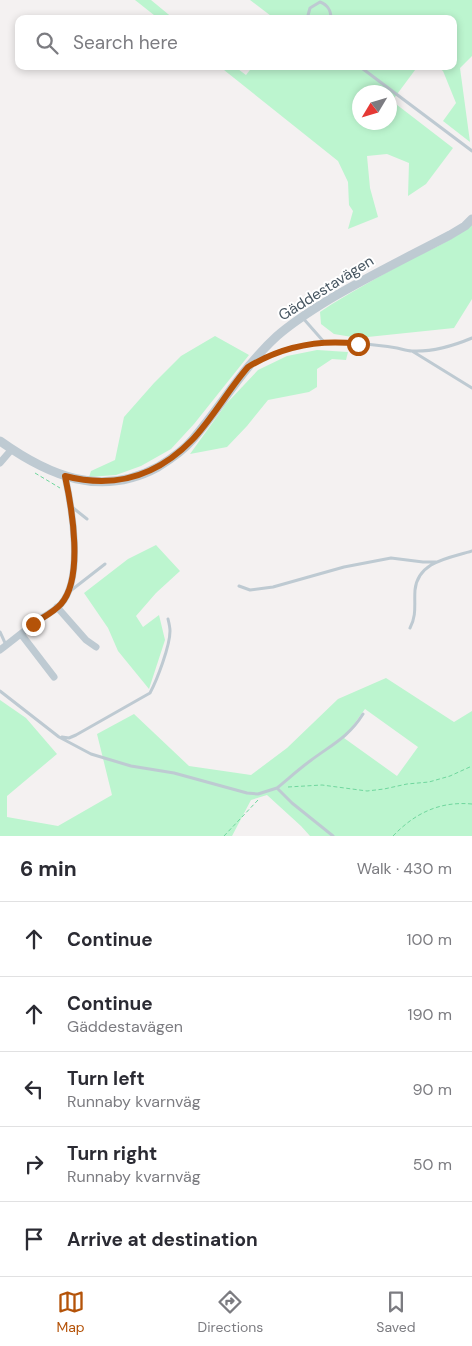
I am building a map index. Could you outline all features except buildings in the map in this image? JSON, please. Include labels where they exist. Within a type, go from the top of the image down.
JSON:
[{"type":"street","name":"Gäddestavägen","points":[[0,441],[42,467],[84,482],[106,483],[145,474],[163,464],[193,440],[248,367],[278,334],[302,317],[370,276],[465,226],[472,219]]},
{"type":"street","points":[[0,463],[12,450]]},
{"type":"street","points":[[0,650],[57,607],[69,592],[72,581],[74,543],[72,507],[65,476]]},
{"type":"street","points":[[57,607],[86,640],[96,647]]},
{"type":"street","points":[[21,634],[54,677]]},
{"type":"lane","points":[[308,15],[310,8],[320,2],[326,4],[330,15]]},
{"type":"lane","points":[[364,70],[472,152]]},
{"type":"lane","points":[[302,317],[325,343]]},
{"type":"lane","points":[[248,367],[260,359],[289,348],[311,343],[341,342],[412,351],[441,348],[472,338]]},
{"type":"lane","points":[[412,351],[472,388]]},
{"type":"lane","points":[[72,507],[87,519]]},
{"type":"lane","points":[[239,586],[250,590],[273,587],[344,567],[391,558],[436,562],[472,551]]},
{"type":"lane","points":[[410,628],[414,621],[416,608],[415,589],[421,574],[436,562]]},
{"type":"lane","points":[[69,592],[105,564]]},
{"type":"lane","points":[[59,737],[69,738],[76,735],[150,693],[155,684],[168,642],[170,631],[168,619]]},
{"type":"lane","points":[[0,632],[6,645]]},
{"type":"lane","points":[[0,691],[59,737],[91,754],[131,766],[258,794],[277,788],[313,758],[338,743],[350,732],[363,714]]},
{"type":"lane","points":[[277,788],[292,803],[333,836]]},
{"type":"path","points":[[277,788],[322,785],[367,791],[429,782],[450,776],[472,766]]},
{"type":"path","points":[[224,836],[249,808],[262,797]]},
{"type":"path","points":[[393,836],[414,818],[427,810],[441,805],[472,804]]},
{"type":"green space","points":[[135,0],[151,0],[169,15],[154,15]]},
{"type":"green space","points":[[250,0],[472,0],[472,56],[460,68],[470,142],[443,121],[456,103],[442,70],[457,70],[457,15],[270,15]]},
{"type":"green space","points":[[224,70],[239,70],[246,75],[250,70],[415,70],[397,94],[397,85],[352,85],[352,130],[397,130],[397,105],[453,148],[426,184],[408,196],[409,163],[387,154],[367,156],[370,188],[378,217],[348,229],[353,211],[349,205],[348,182],[338,161]]},
{"type":"green space","points":[[472,223],[472,299],[454,328],[358,338],[334,334],[321,324],[320,312],[341,298],[450,239]]},
{"type":"green space","points":[[215,336],[249,355],[194,424],[171,449],[141,466],[116,475],[89,477],[91,471],[115,460],[124,417],[154,383],[181,356]]},
{"type":"green space","points":[[317,350],[348,352],[346,360],[332,359],[317,369],[317,387],[309,392],[268,400],[227,447],[190,454],[226,404],[258,370],[287,356]]},
{"type":"green space","points":[[156,545],[180,571],[156,593],[136,616],[143,627],[159,615],[165,640],[149,689],[118,651],[108,628],[84,593],[128,559]]},
{"type":"green space","points":[[386,678],[454,722],[472,711],[472,836],[310,836],[267,795],[251,800],[232,836],[0,836],[0,700],[26,718],[57,754],[7,796],[7,817],[58,826],[112,795],[97,734],[134,714],[189,766],[251,775],[287,748],[338,699]],"holes":[[[365,709],[418,747],[397,776],[344,738]]]},
{"type":"route","points":[[33,624],[60,604],[69,592],[72,581],[74,543],[72,507],[65,476],[84,482],[106,483],[145,474],[163,464],[193,440],[248,367],[260,359],[289,348],[311,343],[341,342],[358,344]]}]
